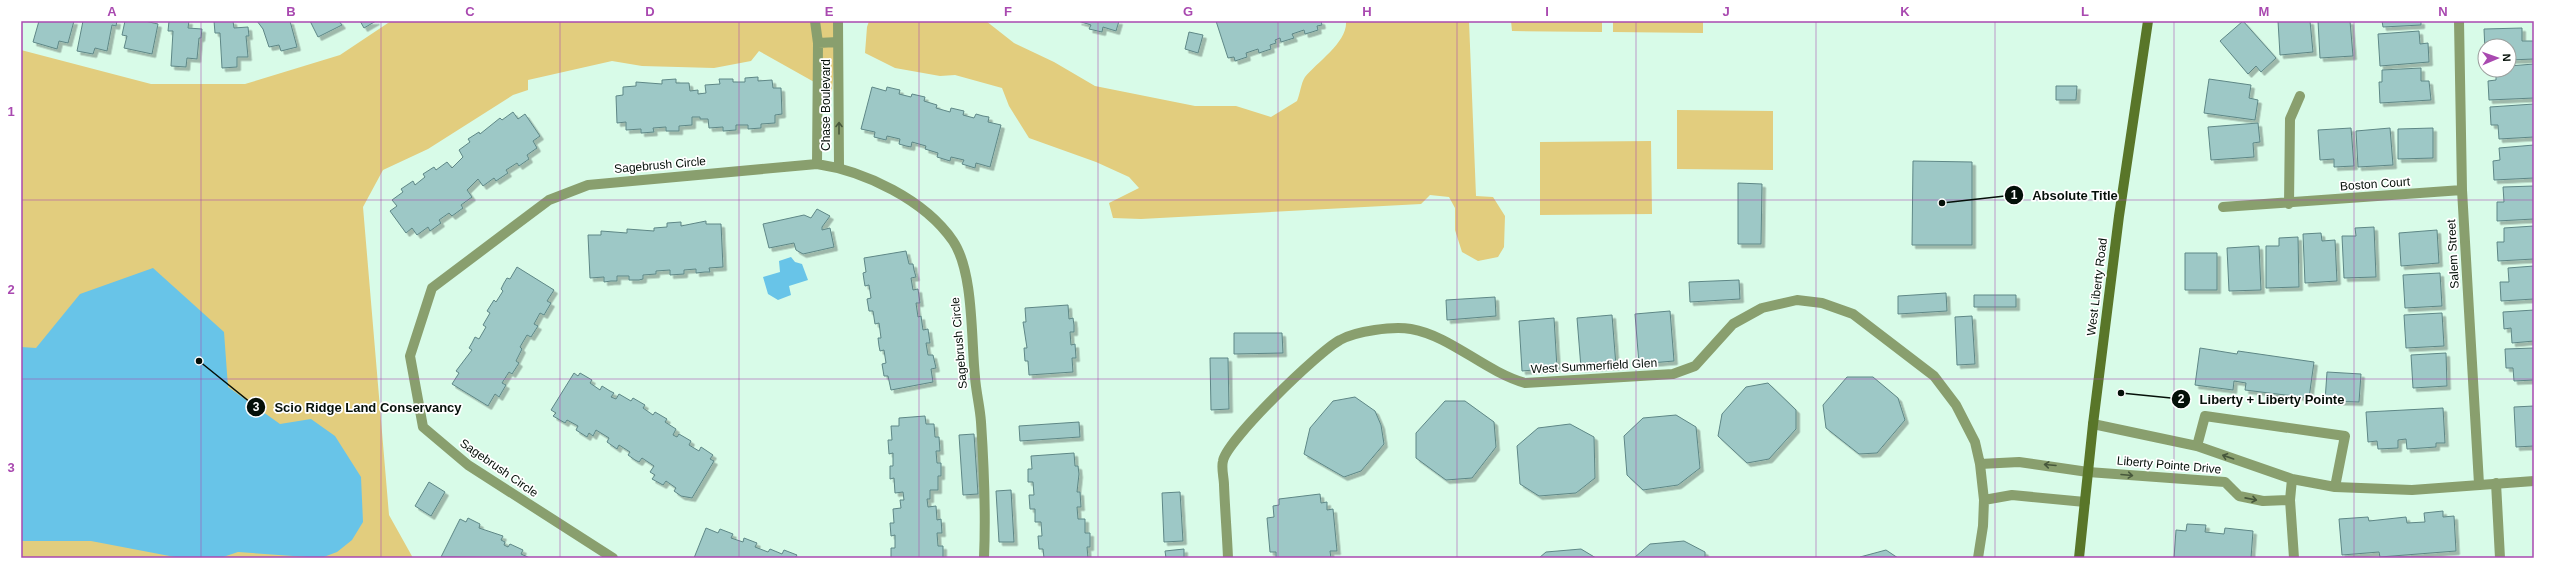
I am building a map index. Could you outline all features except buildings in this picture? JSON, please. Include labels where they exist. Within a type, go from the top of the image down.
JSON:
[{"type":"main road","name":"West Liberty Road","points":[[2079,558],[2093,424],[2120,216],[2148,21]]},
{"type":"street","name":"Chase Boulevard","points":[[815,21],[818,43],[817,164]]},
{"type":"street","name":"Chase Boulevard","points":[[838,21],[839,167]]},
{"type":"street","name":"Salem Street","points":[[2459,21],[2462,190],[2479,484]]},
{"type":"street","name":"Chase Boulevard","points":[[818,43],[838,42]]},
{"type":"street","points":[[2289,204],[2290,119],[2300,96]]},
{"type":"street","name":"Sagebrush Circle","points":[[613,558],[468,465],[423,427],[410,356],[432,288],[550,200],[588,185],[817,164],[839,167],[891,187],[937,223],[953,242],[963,269],[971,309],[975,377],[982,442],[984,558]]},
{"type":"street","name":"Boston Court","points":[[2223,207],[2289,204],[2462,190]]},
{"type":"street","name":"West Summerfield Glen","points":[[1228,558],[1222,460],[1249,424],[1314,358],[1341,339],[1379,329],[1410,329],[1432,334],[1484,366],[1509,378],[1525,383],[1667,375],[1694,366],[1733,324],[1762,308],[1797,300],[1822,303],[1853,314],[1934,376],[1956,405],[1974,442],[1980,464],[1984,500],[1984,526],[1978,558]]},
{"type":"street","name":"Liberty Pointe Drive","points":[[2197,446],[2205,416],[2345,436],[2335,487]]},
{"type":"street","name":"Liberty Pointe Drive","points":[[2093,424],[2197,446],[2292,479],[2335,487],[2368,490],[2412,490],[2534,481]]},
{"type":"street","points":[[1980,464],[2019,462],[2088,472]]},
{"type":"street","name":"Liberty Pointe Drive","points":[[2088,472],[2225,482],[2239,496],[2263,501],[2290,500]]},
{"type":"street","points":[[2292,479],[2290,500],[2294,558]]},
{"type":"street","points":[[2496,483],[2500,558]]},
{"type":"street","points":[[1984,500],[2012,495],[2085,502]]},
{"type":"shaded area","points":[[391,21],[838,21],[832,92],[759,51],[751,61],[714,68],[642,66],[612,61],[528,80],[528,90],[513,95],[428,149],[383,170],[363,207],[389,515],[413,558],[21,558],[21,50],[151,84],[245,84],[340,55]]},
{"type":"shaded area","points":[[869,21],[986,21],[1014,43],[1054,62],[1095,86],[1195,106],[1236,106],[1271,117],[1297,101],[1302,82],[1305,77],[1337,44],[1345,29],[1346,21],[1469,21],[1476,196],[1493,197],[1505,216],[1504,247],[1498,257],[1478,261],[1462,252],[1455,230],[1455,208],[1449,197],[1430,195],[1421,204],[1141,219],[1113,218],[1109,203],[1139,188],[1129,177],[1096,162],[1029,138],[1009,106],[1002,88],[955,75],[940,76],[895,68],[865,53],[867,27]]},
{"type":"shaded area","points":[[1511,21],[1602,21],[1602,32],[1512,31]]},
{"type":"shaded area","points":[[1613,21],[1703,21],[1703,33],[1613,32]]},
{"type":"shaded area","points":[[1677,110],[1773,111],[1773,170],[1677,169]]},
{"type":"shaded area","points":[[1651,141],[1652,214],[1540,215],[1540,142]]},
{"type":"water","points":[[791,257],[795,262],[802,264],[808,280],[789,286],[791,295],[778,300],[768,294],[763,277],[780,272],[779,261]]},
{"type":"water","points":[[153,268],[224,332],[228,387],[280,424],[311,419],[335,436],[361,477],[363,522],[352,540],[337,552],[321,558],[238,552],[220,558],[180,558],[91,541],[21,541],[21,347],[36,348],[80,294]]},
{"type":"place","name":"Absolute Title","points":[[1942,203]]},
{"type":"place","name":"Scio Ridge Land Conservancy","points":[[199,361]]},
{"type":"place","name":"Liberty + Liberty Pointe","points":[[2121,393]]}]
